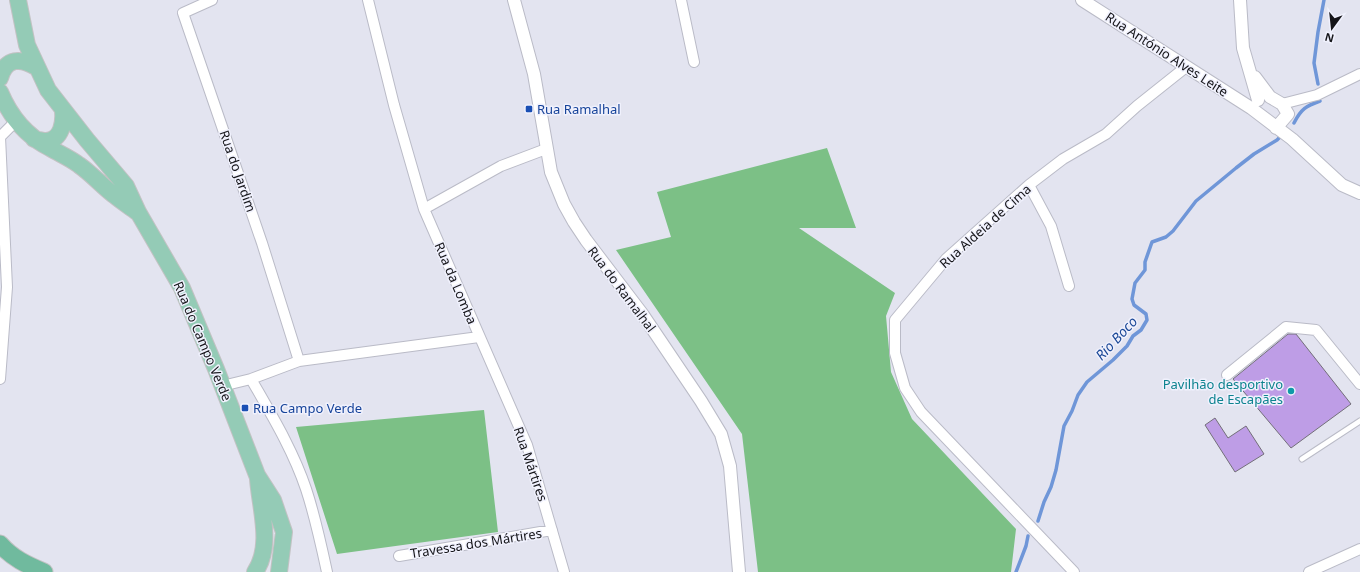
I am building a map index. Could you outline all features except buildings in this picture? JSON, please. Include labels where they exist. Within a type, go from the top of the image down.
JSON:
[{"type":"highway","points":[[0,544],[9,554],[31,567],[44,572]]},
{"type":"main road","name":"Rua do Campo Verde","points":[[18,0],[27,45],[48,90],[126,186],[138,212],[182,288],[257,475],[273,500],[284,532],[279,572]]},
{"type":"main road","points":[[0,78],[6,66],[13,61],[20,60],[36,67]]},
{"type":"main road","name":"Rua do Campo Verde","points":[[0,92],[6,106],[16,121],[34,139],[64,155],[80,166],[115,196],[138,212]]},
{"type":"main road","points":[[34,139],[47,141],[55,138],[62,129],[64,119],[63,110]]},
{"type":"main road","name":"Rua do Campo Verde","points":[[255,572],[263,552],[264,522],[257,475]]},
{"type":"street","name":"Rua do Jardim","points":[[212,0],[183,13],[262,242],[300,360]]},
{"type":"street","name":"Rua da Lomba","points":[[222,386],[251,379],[300,360],[479,337],[424,209],[394,105],[368,0]]},
{"type":"street","name":"Rua do Ramalhal","points":[[514,0],[534,74],[546,149],[551,172],[558,191],[574,222],[593,250],[643,315],[701,400],[721,434],[730,466],[736,572]]},
{"type":"street","points":[[681,0],[694,62]]},
{"type":"street","name":"Rua António Alves Leite","points":[[1082,0],[1186,67],[1260,102],[1285,109]]},
{"type":"street","points":[[1240,0],[1243,48],[1260,102]]},
{"type":"street","name":"Rua Aldeia de Cima","points":[[1074,572],[921,412],[905,388],[895,353],[895,320],[946,259],[1029,185],[1063,159],[1106,134],[1137,106],[1186,67]]},
{"type":"street","points":[[1276,128],[1285,109],[1360,74]]},
{"type":"street","name":"Rua António Alves Leite","points":[[1260,102],[1276,128],[1292,139],[1342,185],[1360,193]]},
{"type":"street","points":[[0,379],[8,287],[0,137],[16,121]]},
{"type":"street","points":[[424,209],[501,166],[546,149]]},
{"type":"street","points":[[1029,185],[1051,226],[1069,286]]},
{"type":"street","points":[[1228,375],[1286,328],[1316,330],[1360,384]]},
{"type":"street","name":"Rua Mártires","points":[[479,337],[527,445],[564,572]]},
{"type":"street","points":[[251,379],[277,425],[305,487],[318,529],[327,572]]},
{"type":"street","name":"Travessa dos Mártires","points":[[399,556],[552,530]]},
{"type":"street","points":[[1309,572],[1360,549]]},
{"type":"lane","points":[[1302,459],[1360,421]]},
{"type":"green space","points":[[827,148],[856,228],[799,228],[895,293],[886,316],[891,372],[912,419],[1016,529],[1011,572],[758,572],[742,434],[616,250],[671,237],[657,192]]},
{"type":"green space","points":[[484,410],[498,532],[337,554],[296,427]]},
{"type":"waterway","name":"Rio Boco","points":[[1318,84],[1314,63],[1324,0]]},
{"type":"waterway","name":"Rio Boco","points":[[1294,123],[1304,109],[1320,101]]},
{"type":"waterway","name":"Rio Boco","points":[[1038,521],[1056,470],[1064,426],[1078,395],[1087,382],[1127,346],[1133,336],[1141,330],[1147,320],[1146,314],[1134,305],[1132,299],[1135,283],[1145,270],[1145,262],[1152,242],[1166,237],[1173,231],[1196,201],[1254,154],[1277,140],[1282,135]]},
{"type":"waterway","name":"Rio Boco","points":[[1016,572],[1026,546],[1028,536]]},
{"type":"place","name":"Rua Ramalhal","points":[[529,109]]},
{"type":"place","name":"Pavilhão desportivo de Escapães","points":[[1291,391]]},
{"type":"place","name":"Rua Campo Verde","points":[[245,408]]}]
